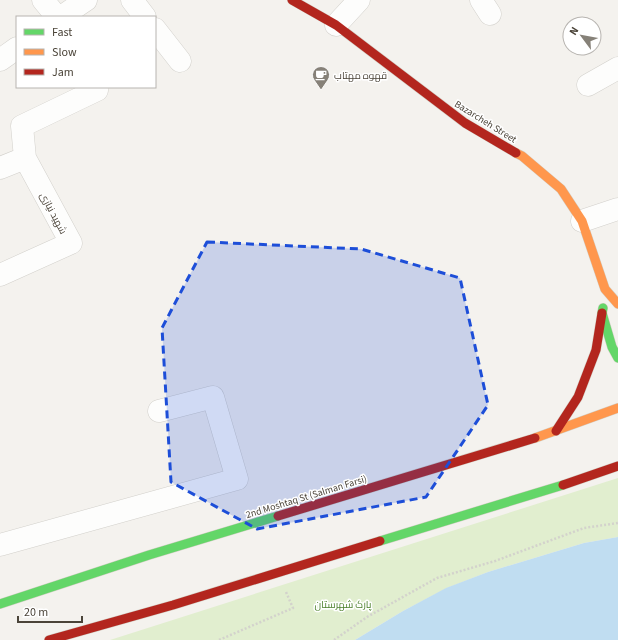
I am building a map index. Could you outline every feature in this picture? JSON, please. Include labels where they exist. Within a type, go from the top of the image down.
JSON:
[{"type":"main road","name":"Bazarcheh Street","points":[[292,0],[336,25],[465,123],[522,156],[561,190],[582,221],[605,288],[618,304]]},
{"type":"main road","points":[[556,431],[578,397],[596,350],[605,288]]},
{"type":"main road","points":[[602,313],[612,347],[618,358]]},
{"type":"main road","name":"2nd Moshtaq St (Salman Farsi)","points":[[0,604],[149,554],[556,431],[618,408]]},
{"type":"main road","points":[[48,640],[173,605],[556,487],[618,466]]},
{"type":"street","points":[[43,0],[56,16]]},
{"type":"street","points":[[63,16],[86,0]]},
{"type":"street","points":[[132,0],[144,16]]},
{"type":"street","points":[[336,25],[359,0]]},
{"type":"street","points":[[156,30],[180,61]]},
{"type":"street","points":[[0,60],[16,49]]},
{"type":"street","points":[[588,85],[618,68]]},
{"type":"street","points":[[0,168],[25,158],[22,126],[97,90]]},
{"type":"street","name":"شهید نیازی","points":[[0,275],[71,243],[25,158]]},
{"type":"street","points":[[582,221],[618,209]]},
{"type":"street","points":[[0,545],[237,479],[213,397],[159,411]]},
{"type":"path","points":[[334,640],[367,617],[437,578],[495,561],[584,528],[618,523]]},
{"type":"highlighted area","points":[[207,242],[361,249],[460,278],[488,405],[426,497],[257,529],[171,482],[162,328]]},
{"type":"green space","name":"پارک شهرستان","points":[[618,478],[618,537],[584,543],[488,572],[447,588],[403,611],[355,640],[110,640]]},
{"type":"water","points":[[618,537],[618,640],[355,640],[403,611],[446,588],[488,572],[584,543]]},
{"type":"traffic: fast","points":[[603,308],[602,313],[612,347],[618,358]]},
{"type":"traffic: fast","points":[[380,541],[563,485]]},
{"type":"traffic: fast","points":[[0,604],[149,555],[278,516]]},
{"type":"traffic: slow","points":[[516,153],[522,156],[561,189],[582,221],[605,289],[618,304]]},
{"type":"traffic: slow","points":[[535,438],[618,408]]},
{"type":"traffic: jam","points":[[292,0],[336,25],[465,123],[516,153]]},
{"type":"traffic: jam","points":[[556,431],[578,397],[596,350],[602,313]]},
{"type":"traffic: jam","points":[[278,516],[535,438]]},
{"type":"traffic: jam","points":[[563,485],[618,466]]},
{"type":"traffic: jam","points":[[49,640],[173,605],[380,541]]},
{"type":"place","name":"قهوه مهتاب","points":[[321,90]]}]
